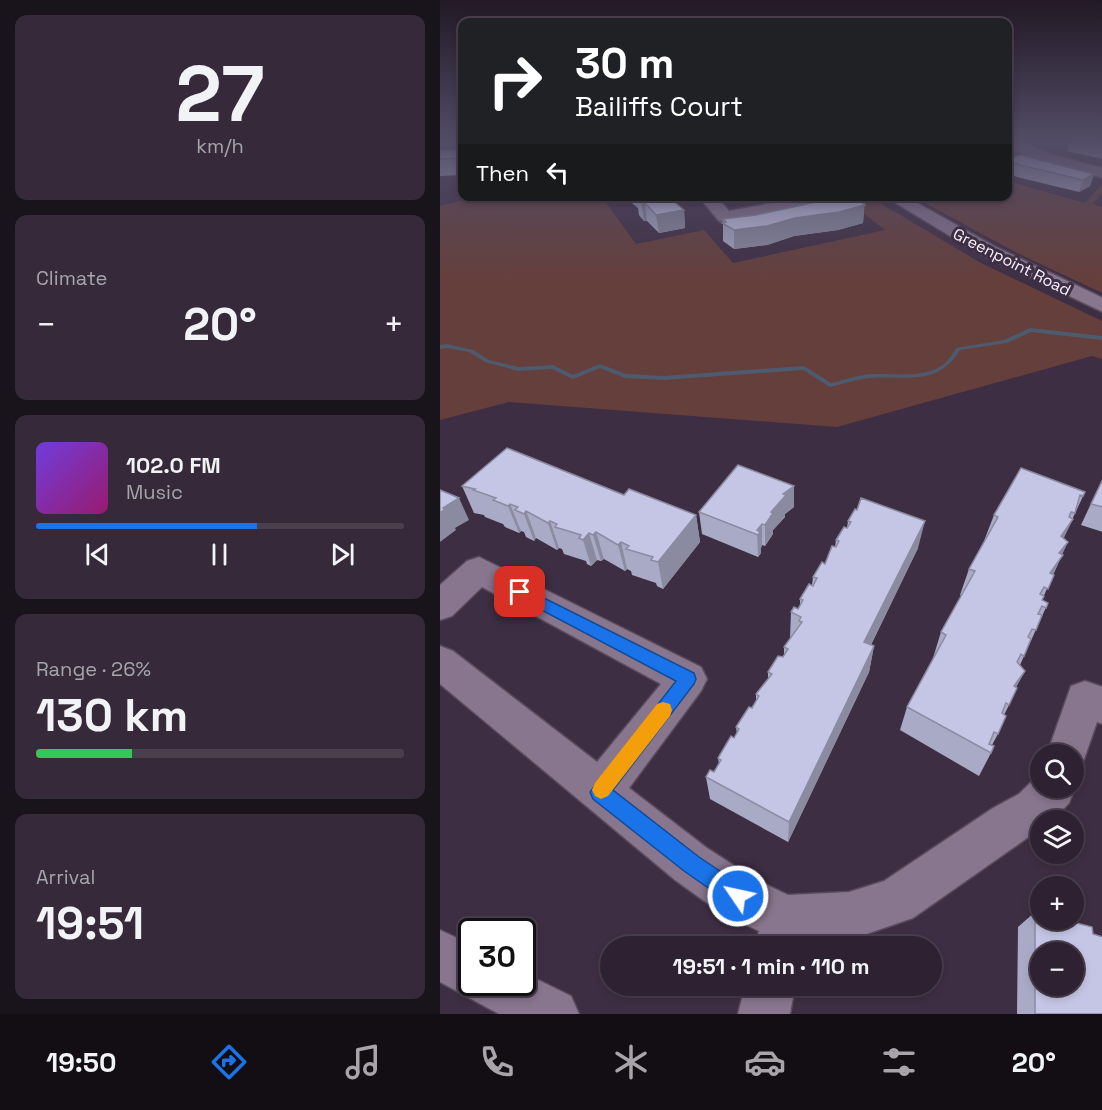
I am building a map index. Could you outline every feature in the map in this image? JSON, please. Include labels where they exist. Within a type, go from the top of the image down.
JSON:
[{"type":"street","points":[[711,201],[725,217],[812,201]]},
{"type":"street","name":"Greenpoint Road","points":[[901,201],[987,250],[1103,306]]},
{"type":"street","points":[[440,606],[479,570],[688,679],[600,792]]},
{"type":"street","points":[[440,662],[691,864],[738,896],[783,933],[896,901],[1008,823],[1034,809],[1044,798]]},
{"type":"street","points":[[1070,744],[1085,698],[1103,706]]},
{"type":"street","points":[[440,956],[458,966]]},
{"type":"street","points":[[517,996],[553,1014]]},
{"type":"street","points":[[764,1014],[768,996]]},
{"type":"shaded area","points":[[1012,188],[1033,188],[1085,203],[1098,188],[1102,188],[1102,193],[1092,204],[1102,207],[1102,293],[1015,252],[921,201],[1012,201]]},
{"type":"shaded area","points":[[459,201],[605,201],[636,244],[704,230],[733,263],[885,230],[852,204],[847,205],[842,201],[877,201],[981,263],[1102,321],[1102,359],[1092,356],[837,427],[509,402],[440,420],[440,206]]},
{"type":"building","points":[[639,201],[673,201],[684,210],[656,215],[645,203]]},
{"type":"building","points":[[821,201],[865,201],[861,202],[865,205],[839,212],[795,218],[767,226],[734,230],[722,223],[726,222],[723,219],[756,215]]},
{"type":"building","points":[[507,448],[624,495],[629,489],[696,515],[658,562],[651,560],[653,557],[626,549],[629,546],[621,542],[618,545],[596,532],[593,535],[589,533],[583,540],[579,538],[581,535],[555,527],[557,524],[550,521],[548,523],[526,511],[524,514],[515,510],[518,507],[510,504],[508,506],[493,500],[496,498],[462,486]]},
{"type":"building","points":[[738,465],[794,486],[783,494],[786,495],[771,512],[773,513],[765,525],[762,524],[757,530],[760,532],[758,535],[699,512]]},
{"type":"building","points":[[1021,468],[1085,492],[1083,496],[1080,495],[1075,513],[1071,512],[1069,517],[1073,519],[1061,536],[1068,542],[1059,553],[1063,555],[1050,573],[1054,575],[1048,589],[1044,587],[1040,594],[1044,596],[1042,600],[1048,603],[1046,608],[1042,606],[1038,614],[1042,615],[1036,630],[1032,629],[1028,637],[1031,639],[1024,656],[1021,654],[1017,662],[1025,671],[1014,686],[1017,688],[1009,705],[1006,703],[1002,713],[1006,716],[998,734],[994,732],[989,744],[994,746],[991,753],[907,707],[946,635],[941,632],[975,571],[969,569],[998,517],[994,515]]},
{"type":"building","points":[[1103,479],[1103,507],[1091,504]]},
{"type":"building","points":[[440,490],[459,498],[443,508],[445,509],[440,513]]},
{"type":"building","points":[[861,498],[925,521],[864,642],[874,646],[789,822],[706,777],[710,770],[714,772],[721,760],[718,758],[731,736],[734,738],[739,729],[736,727],[749,707],[752,708],[759,696],[756,694],[772,674],[768,672],[778,656],[783,657],[788,649],[784,647],[802,622],[799,621],[801,617],[791,612],[794,607],[798,609],[803,600],[800,599],[809,584],[813,586],[817,578],[813,577],[822,562],[825,564],[832,546],[836,547],[839,541],[836,540],[844,527],[847,528],[851,522],[848,521],[855,509],[857,510]]},
{"type":"building","points":[[1084,925],[1092,927],[1093,934],[1103,937],[1103,1014],[1035,1014],[1035,996],[1084,996],[1084,942],[1035,942],[1035,930],[1084,930]]},
{"type":"waterway","points":[[440,347],[447,346],[471,351],[487,361],[518,369],[553,367],[573,377],[600,366],[625,376],[664,378],[804,368],[830,385],[856,378],[909,376],[933,372],[943,368],[958,349],[1005,342],[1030,330],[1103,338]]},
{"type":"slow traffic","points":[[601,790],[663,710]]},
{"type":"route","points":[[520,592],[688,679],[600,792],[691,864],[738,896]]}]
